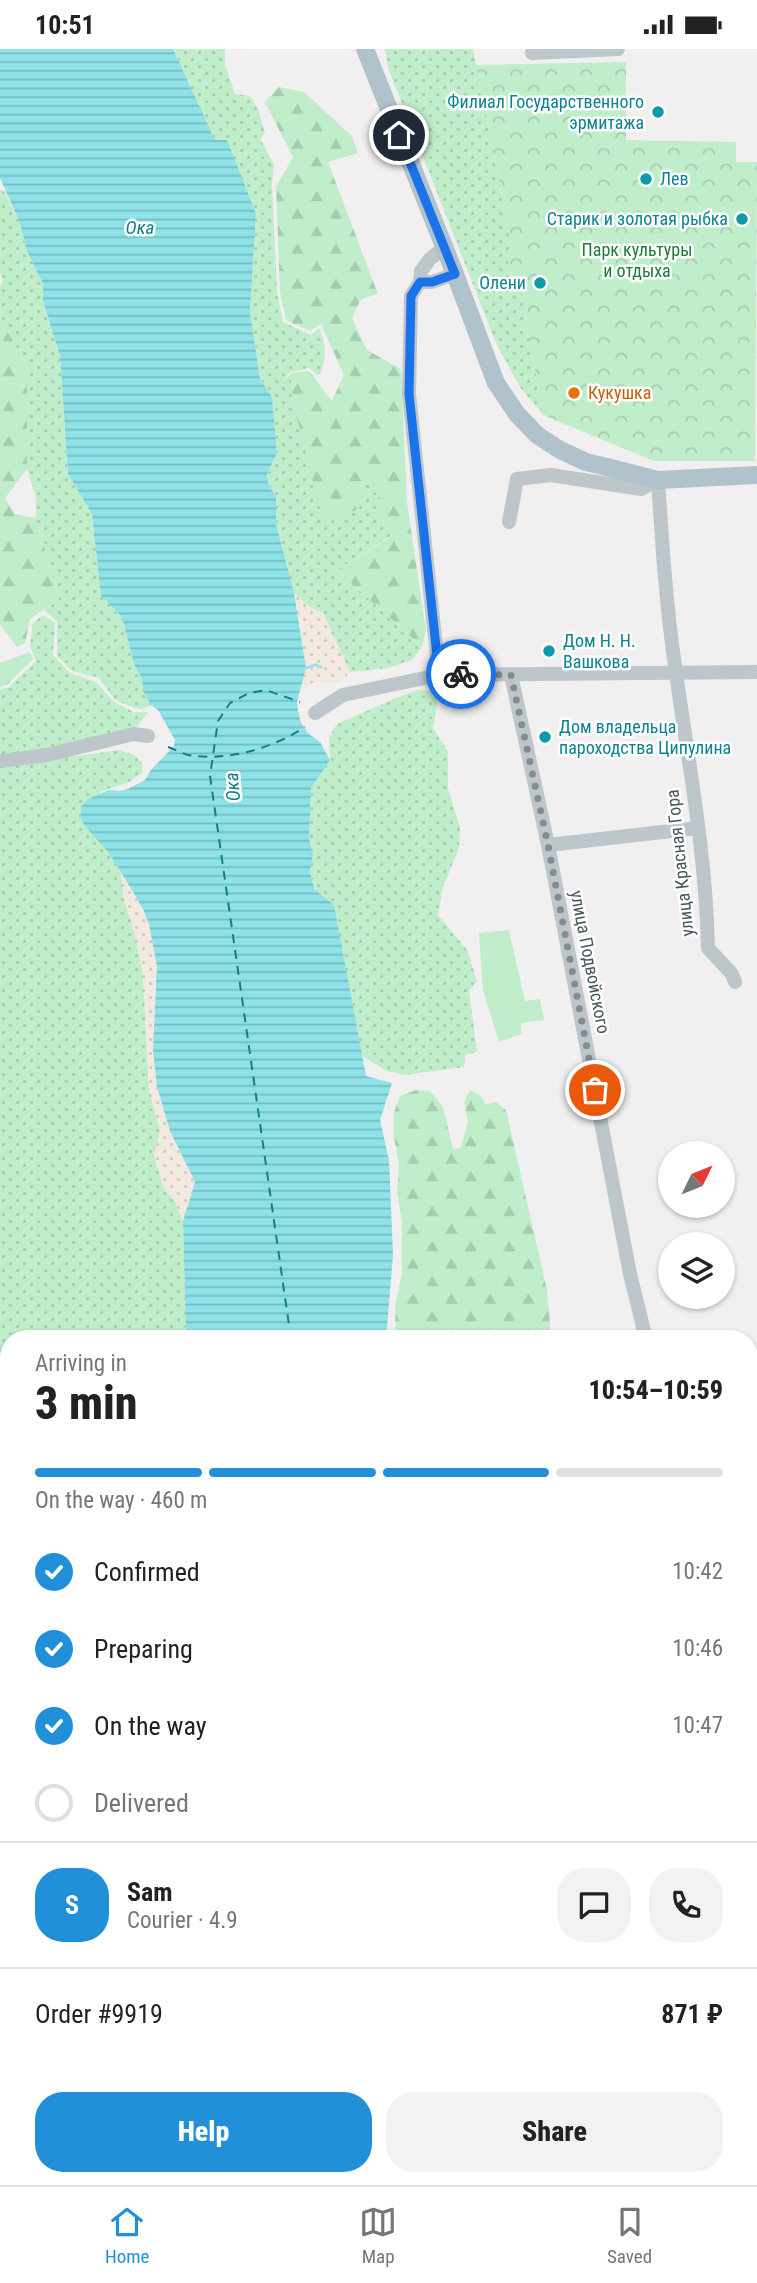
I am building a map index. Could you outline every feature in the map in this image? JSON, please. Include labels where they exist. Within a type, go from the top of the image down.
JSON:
[{"type":"main road","points":[[365,49],[496,383],[517,415],[537,435],[586,462],[658,479],[757,475]]},
{"type":"street","points":[[532,53],[618,49]]},
{"type":"street","points":[[439,675],[409,394],[411,296],[420,282],[421,271],[444,247]]},
{"type":"street","points":[[420,282],[432,282],[455,274]]},
{"type":"street","points":[[509,522],[517,479],[551,475],[641,489],[658,479]]},
{"type":"street","name":"улица Красная Гора","points":[[658,479],[662,549],[676,673],[707,896],[708,948],[732,974],[735,982]]},
{"type":"street","points":[[315,713],[343,695],[439,675],[757,672]]},
{"type":"street","name":"улица Подвойского","points":[[511,675],[548,845],[630,1274],[644,1330]]},
{"type":"street","points":[[0,761],[47,755],[134,734],[148,736]]},
{"type":"street","points":[[548,845],[698,828]]},
{"type":"green space","points":[[173,49],[225,49],[225,64],[235,94],[250,96],[258,109],[265,133],[260,139],[274,164],[272,183],[277,291],[283,322],[311,335],[319,328],[325,351],[320,374],[317,375],[309,368],[290,372],[281,384],[291,373],[293,403],[379,489],[377,518],[395,525],[391,536],[337,570],[422,647],[412,660],[388,668],[350,672],[323,613],[310,607],[294,593],[276,524],[276,497],[268,483],[267,474],[277,452],[272,397],[260,379],[250,312],[256,214],[215,141]]},
{"type":"green space","points":[[385,49],[473,49],[513,253],[507,254],[512,281],[519,280],[543,415],[520,387],[496,343],[389,70]]},
{"type":"green space","name":"Парк культуры и отдыха","points":[[626,62],[626,140],[736,142],[736,162],[757,162],[755,461],[654,461],[543,415],[519,281],[512,281],[507,254],[513,252],[476,65]]},
{"type":"green space","points":[[279,87],[304,92],[352,136],[358,153],[328,162],[378,294],[361,299],[352,318],[367,350],[401,369],[407,503],[426,630],[422,647],[337,570],[391,537],[395,525],[377,518],[379,489],[368,480],[356,510],[324,524],[293,403],[291,373],[309,371],[332,401],[344,375],[321,324],[310,331],[286,320],[280,292],[276,187],[293,157],[265,102]]},
{"type":"green space","points":[[0,190],[4,191],[20,223],[27,251],[43,284],[43,301],[60,356],[68,474],[92,514],[101,596],[122,617],[134,664],[151,705],[143,709],[115,700],[99,678],[72,671],[57,656],[57,621],[44,610],[59,599],[36,518],[36,497],[27,469],[27,367],[0,318],[0,287],[3,280],[0,273]]},
{"type":"green space","points":[[0,318],[27,367],[27,469],[5,498],[15,514],[36,518],[59,599],[30,619],[25,643],[17,647],[0,624]]},
{"type":"green space","points":[[43,615],[55,623],[53,655],[70,673],[96,682],[114,702],[134,712],[148,712],[137,727],[52,748],[0,755],[0,690],[9,687],[36,661],[30,646],[33,623]]},
{"type":"green space","points":[[30,652],[33,659],[8,684],[0,687],[0,663]]},
{"type":"green space","points":[[440,686],[433,728],[448,752],[448,789],[460,827],[459,848],[443,887],[438,915],[467,950],[477,981],[469,991],[477,1052],[465,1055],[464,1067],[404,1075],[387,1071],[362,1056],[351,1002],[310,872],[313,854],[309,839],[311,788],[330,760],[329,738],[337,724],[396,698]]},
{"type":"green space","points":[[119,750],[134,755],[142,763],[142,773],[129,782],[100,792],[107,851],[121,872],[124,900],[135,934],[143,976],[149,1090],[160,1131],[154,1156],[164,1188],[176,1203],[183,1221],[186,1330],[0,1330],[0,767]]},
{"type":"green space","points":[[509,930],[525,1001],[540,999],[544,1020],[521,1023],[521,1034],[499,1042],[483,990],[479,933]]},
{"type":"green space","points":[[416,1090],[430,1091],[443,1107],[453,1149],[461,1148],[468,1121],[464,1102],[470,1090],[480,1095],[486,1104],[496,1102],[506,1110],[547,1290],[550,1330],[396,1330],[395,1307],[402,1274],[402,1221],[397,1192],[399,1165],[394,1136],[394,1112],[400,1096]]},
{"type":"sand","points":[[294,593],[310,607],[323,613],[350,672],[342,680],[315,682],[301,689],[306,668]]},
{"type":"sand","points":[[121,872],[149,924],[157,967],[167,998],[157,1087],[170,1131],[195,1182],[183,1221],[176,1203],[164,1188],[154,1156],[160,1131],[149,1090],[143,976],[135,934],[124,900]]},
{"type":"water","name":"Ока","points":[[0,49],[173,49],[215,140],[227,140],[256,214],[250,312],[260,379],[272,397],[277,453],[267,474],[268,483],[276,497],[276,524],[294,593],[306,668],[297,702],[298,711],[301,723],[309,734],[320,742],[330,760],[311,788],[309,839],[313,854],[310,872],[315,890],[334,905],[366,1076],[392,1083],[380,1120],[389,1160],[393,1255],[387,1330],[186,1330],[183,1221],[195,1182],[170,1131],[157,1087],[153,1050],[157,967],[149,924],[121,872],[84,825],[81,817],[81,807],[88,799],[109,790],[128,789],[145,780],[174,746],[175,740],[158,710],[151,705],[143,691],[142,679],[134,664],[122,617],[101,596],[92,514],[68,474],[60,356],[43,301],[43,284],[27,251],[20,223],[0,178]]},
{"type":"waterway","points":[[306,668],[315,665],[321,667]]},
{"type":"ferry route","points":[[290,1330],[210,776],[218,721],[230,703],[249,693],[266,690],[300,702]]},
{"type":"ferry route","points":[[168,747],[188,755],[203,757],[234,755],[264,747],[305,727]]},
{"type":"way so far","points":[[461,674],[511,675],[548,845],[595,1090]]},
{"type":"place","name":"Филиал Государственного эрмитажа","points":[[658,112]]},
{"type":"place","name":"Лев","points":[[646,179]]},
{"type":"place","name":"Старик и золотая рыбка","points":[[742,219]]},
{"type":"place","name":"Олени","points":[[540,283]]},
{"type":"place","name":"Кукушка","points":[[574,393]]},
{"type":"place","name":"Дом Н. Н. Вашкова","points":[[549,651]]},
{"type":"place","name":"Дом владельца пароходства Ципулина","points":[[545,737]]},
{"type":"route","points":[[399,135],[455,274],[432,282],[420,282],[411,296],[409,394],[436,660],[439,675],[461,674]]}]
